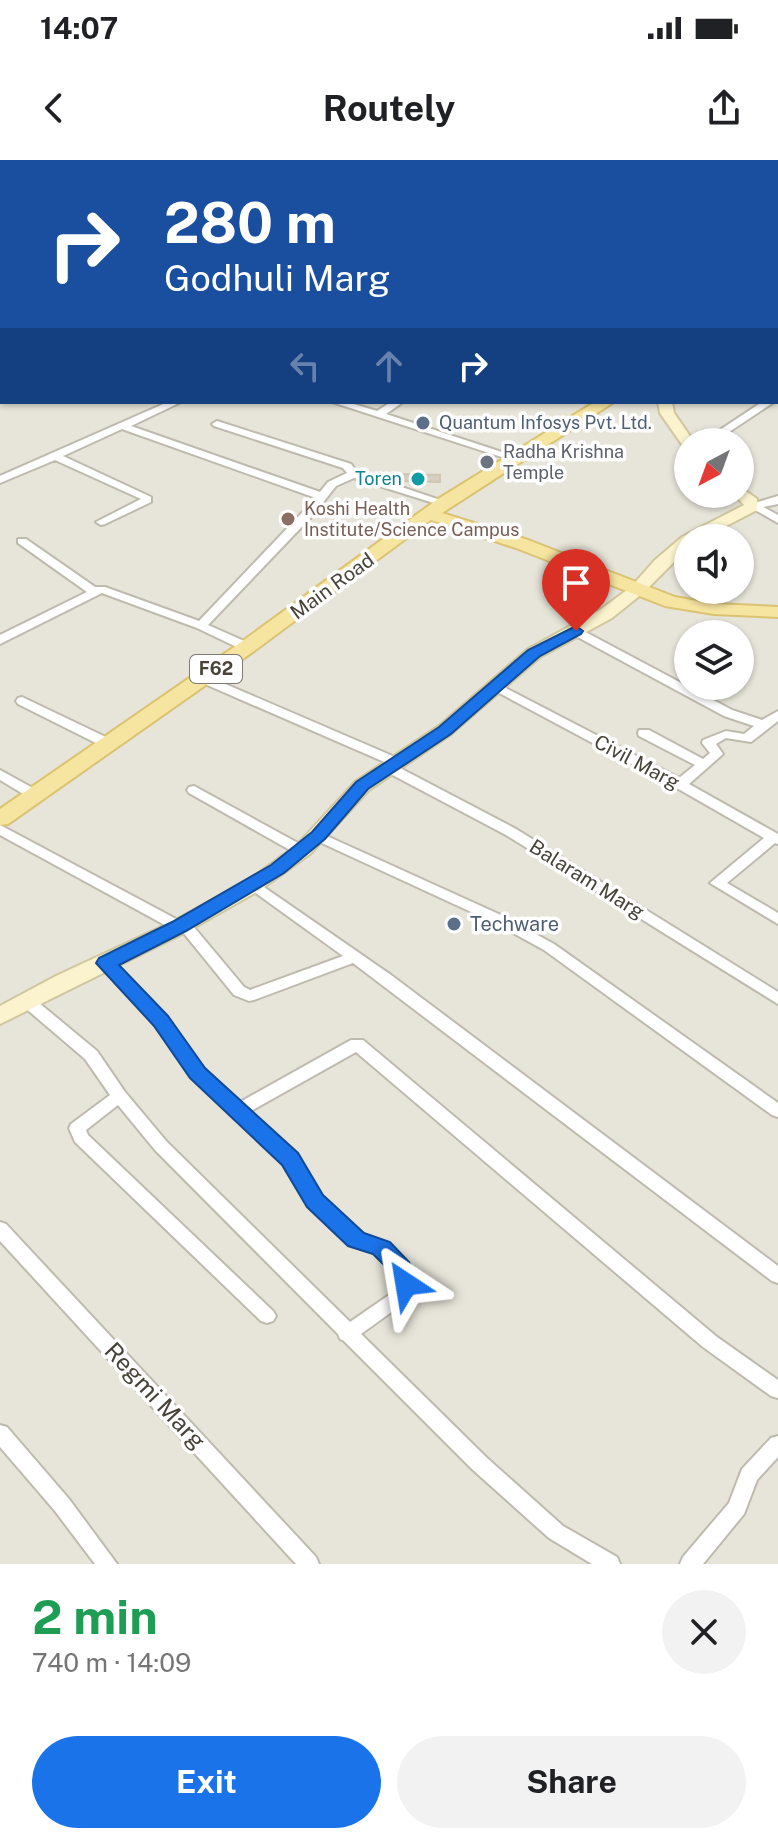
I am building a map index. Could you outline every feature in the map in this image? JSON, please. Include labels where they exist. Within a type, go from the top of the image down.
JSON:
[{"type":"main road","name":"F62","points":[[436,508],[603,404]]},
{"type":"main road","points":[[665,404],[667,413],[678,428]]},
{"type":"main road","points":[[436,508],[671,602],[714,609],[778,612]]},
{"type":"main road","name":"Main Road","points":[[106,742],[202,678],[436,508]]},
{"type":"main road","points":[[718,524],[748,508]]},
{"type":"main road","points":[[0,1016],[253,886],[302,851],[362,786],[445,730],[534,653],[606,614],[637,590],[674,552]]},
{"type":"main road","name":"Main Road","points":[[0,817],[245,646]]},
{"type":"street","points":[[0,480],[172,404]]},
{"type":"street","points":[[343,404],[515,458]]},
{"type":"street","points":[[378,415],[395,404]]},
{"type":"street","points":[[731,428],[767,404]]},
{"type":"street","points":[[217,424],[347,466],[353,474],[436,508]]},
{"type":"street","points":[[122,426],[320,496]]},
{"type":"street","points":[[55,456],[146,497],[147,500],[101,522]]},
{"type":"street","points":[[201,626],[310,512],[332,484],[353,474]]},
{"type":"street","points":[[754,505],[778,500]]},
{"type":"street","points":[[754,505],[778,520]]},
{"type":"street","points":[[22,541],[93,591]]},
{"type":"street","points":[[0,640],[101,589],[201,626],[245,646]]},
{"type":"street","points":[[576,631],[728,713],[763,725]]},
{"type":"street","name":"Balaram Marg","points":[[202,678],[394,765],[511,832],[778,999]]},
{"type":"street","name":"Civil Marg","points":[[494,687],[680,784],[776,839]]},
{"type":"street","points":[[22,701],[106,742]]},
{"type":"street","points":[[680,784],[717,754],[708,743],[722,734],[731,733],[746,739],[778,715]]},
{"type":"street","points":[[644,733],[703,764]]},
{"type":"street","points":[[0,774],[32,794]]},
{"type":"street","points":[[194,790],[302,851]]},
{"type":"street","points":[[0,829],[181,925],[239,991],[249,996],[354,957]]},
{"type":"street","points":[[318,836],[498,919],[549,947],[778,1111]]},
{"type":"street","points":[[776,839],[717,883],[778,919]]},
{"type":"street","points":[[253,886],[354,957],[778,1276]]},
{"type":"street","points":[[106,963],[161,1021],[198,1073],[290,1159],[315,1201],[356,1240],[382,1248],[401,1268],[406,1284],[398,1298],[347,1334]]},
{"type":"street","points":[[28,1002],[91,1055],[119,1096],[161,1146],[480,1464],[556,1532],[610,1564]]},
{"type":"street","points":[[239,1110],[357,1044],[710,1342],[778,1390]]},
{"type":"street","points":[[119,1096],[77,1128],[81,1138],[199,1255],[267,1316]]},
{"type":"street","name":"Regmi Marg","points":[[0,1229],[309,1564]]},
{"type":"street","points":[[0,1433],[62,1505],[107,1564]]},
{"type":"street","points":[[690,1564],[737,1508],[749,1475],[778,1444]]},
{"type":"shaded area","points":[[0,404],[778,404],[778,1564],[0,1564]]},
{"type":"building","points":[[396,474],[440,475],[440,482],[396,481]]},
{"type":"place","name":"Quantum Infosys Pvt. Ltd.","points":[[423,423]]},
{"type":"place","name":"Radha Krishna Temple","points":[[487,462]]},
{"type":"place","name":"Toren","points":[[418,479]]},
{"type":"place","name":"Koshi Health Institute/Science Campus","points":[[288,519]]},
{"type":"place","name":"Techware","points":[[454,924]]},
{"type":"route","points":[[406,1284],[401,1268],[382,1248],[356,1240],[315,1201],[290,1159],[198,1073],[161,1021],[106,963],[253,886],[302,851],[362,786],[445,730],[534,653],[576,631]]}]
